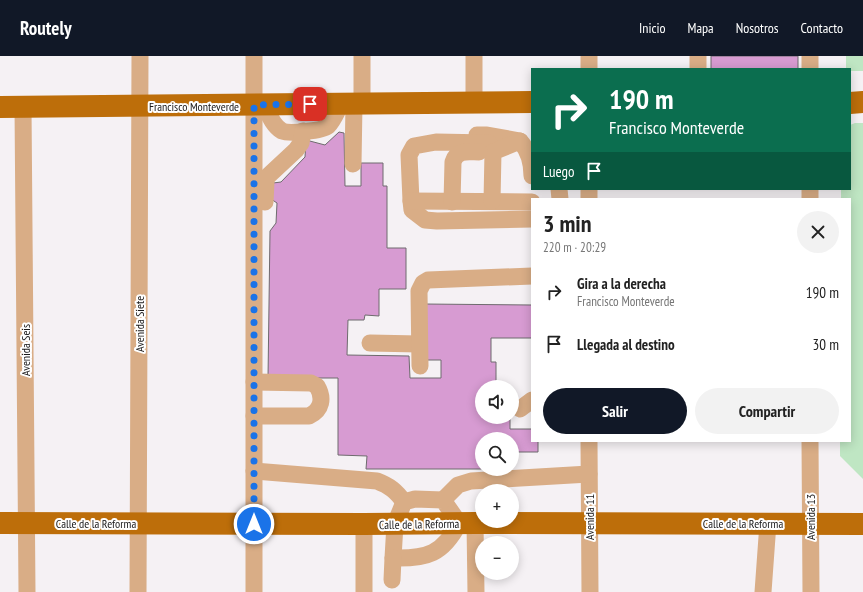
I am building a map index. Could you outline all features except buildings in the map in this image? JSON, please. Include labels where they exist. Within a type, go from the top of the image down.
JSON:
[{"type":"main road","name":"Francisco Monteverde","points":[[0,107],[531,102]]},
{"type":"main road","points":[[851,103],[863,102]]},
{"type":"main road","name":"Calle de la Reforma","points":[[0,522],[254,524],[863,524]]},
{"type":"street","name":"Avenida Siete","points":[[138,592],[140,56]]},
{"type":"street","points":[[254,56],[259,105],[259,382]]},
{"type":"street","points":[[353,164],[352,104],[362,56]]},
{"type":"street","points":[[474,56],[474,103]]},
{"type":"street","points":[[589,56],[589,68]]},
{"type":"street","points":[[698,56],[698,68]]},
{"type":"street","points":[[810,56],[810,68]]},
{"type":"street","points":[[259,105],[275,125],[284,132],[323,129],[352,104]]},
{"type":"street","name":"Avenida Seis","points":[[23,107],[27,592]]},
{"type":"street","points":[[254,592],[254,416],[259,382],[266,182],[267,177],[296,150],[301,143],[303,131]]},
{"type":"street","points":[[447,136],[487,135],[520,141],[531,160]]},
{"type":"street","points":[[452,202],[453,162],[455,156],[460,152],[520,141]]},
{"type":"street","points":[[491,147],[436,142],[414,146],[409,155],[410,201],[412,210],[415,214],[425,220],[531,219]]},
{"type":"street","points":[[491,147],[492,201]]},
{"type":"street","points":[[410,201],[452,202],[531,200]]},
{"type":"street","points":[[420,366],[419,291],[423,283],[428,280],[531,276]]},
{"type":"street","points":[[370,343],[419,344]]},
{"type":"street","points":[[254,416],[309,416],[316,412],[320,405],[321,392],[317,386],[311,383],[259,382]]},
{"type":"street","name":"Avenida 11","points":[[589,442],[590,592]]},
{"type":"street","name":"Avenida 13","points":[[810,442],[811,592]]},
{"type":"street","points":[[254,471],[377,481],[388,485],[404,502]]},
{"type":"street","points":[[443,500],[458,485],[471,481],[589,474]]},
{"type":"street","points":[[404,502],[415,499],[443,500],[467,523],[476,592]]},
{"type":"street","points":[[392,580],[395,524],[404,502]]},
{"type":"street","points":[[393,558],[412,558],[438,550],[467,523]]},
{"type":"street","points":[[763,592],[768,523]]},
{"type":"street","points":[[364,524],[364,592]]},
{"type":"green space","points":[[846,56],[863,56],[863,71],[851,71],[851,68],[846,68]]},
{"type":"green space","points":[[863,123],[863,479],[840,456],[840,442],[851,442],[851,198],[841,198],[841,190],[851,190],[851,125]]},
{"type":"route","points":[[254,524],[254,105],[310,104]]}]
